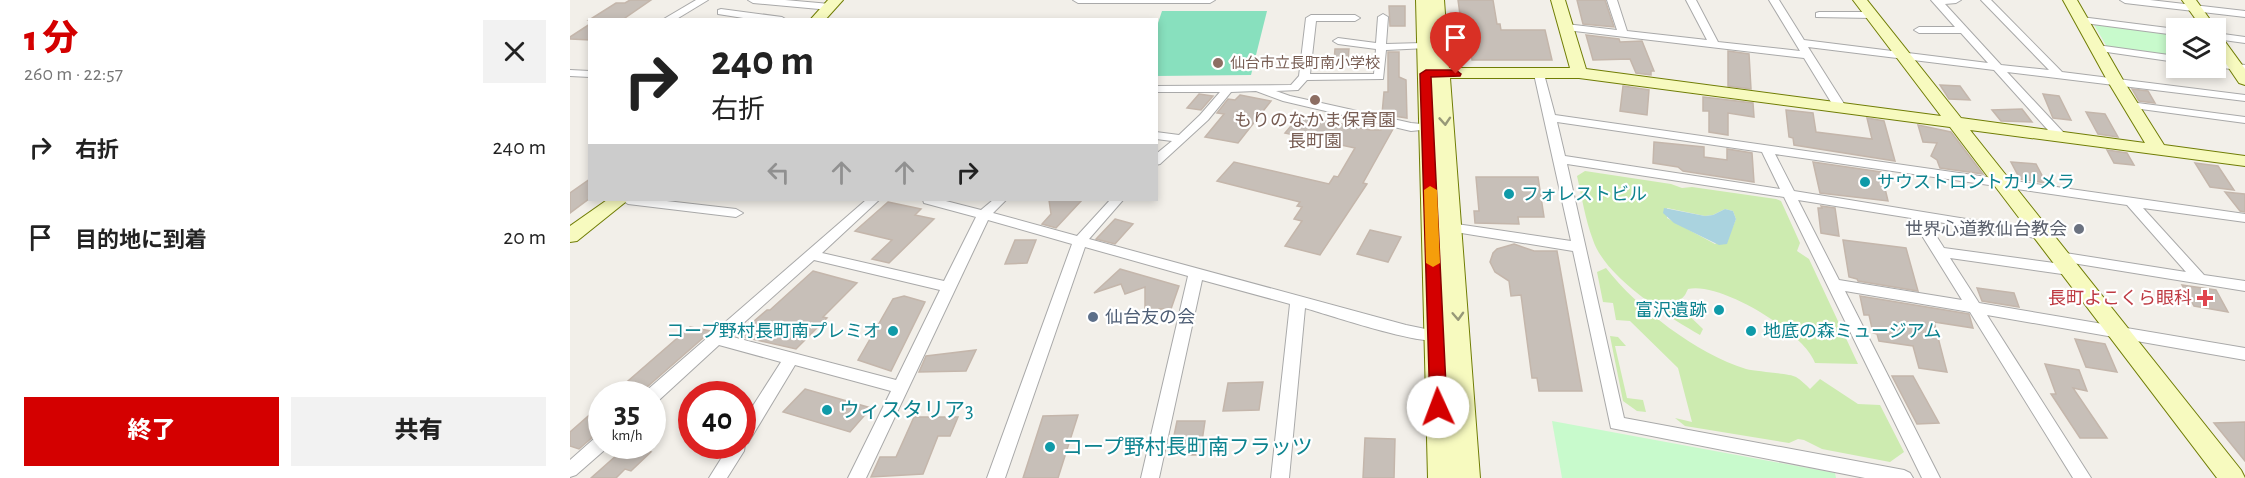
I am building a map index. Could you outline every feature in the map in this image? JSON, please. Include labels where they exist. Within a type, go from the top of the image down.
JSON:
[{"type":"street","points":[[671,18],[703,0]]},
{"type":"street","points":[[753,0],[833,3]]},
{"type":"street","points":[[1078,0],[1210,0]]},
{"type":"street","points":[[1423,0],[1423,46],[1434,74],[1427,127],[1441,226],[1467,478]]},
{"type":"street","points":[[1437,0],[1434,74],[1441,226],[1436,336],[1441,478]]},
{"type":"street","points":[[1558,0],[1579,73]]},
{"type":"street","points":[[1612,0],[1623,33]]},
{"type":"street","points":[[1691,0],[1714,44]]},
{"type":"street","points":[[1774,0],[1840,107]]},
{"type":"street","points":[[1937,1],[1956,0]]},
{"type":"street","points":[[1986,0],[2058,74]]},
{"type":"street","points":[[2070,0],[2115,80],[2158,149]]},
{"type":"street","points":[[2125,0],[2192,4],[2245,14]]},
{"type":"street","points":[[1937,1],[2060,136]]},
{"type":"street","points":[[819,18],[833,3]]},
{"type":"street","points":[[2192,4],[2202,18]]},
{"type":"street","points":[[1819,15],[1866,7],[2232,478]]},
{"type":"street","points":[[721,12],[767,18]]},
{"type":"street","points":[[1304,77],[1379,77],[1383,17]]},
{"type":"street","points":[[1158,89],[1294,88],[1304,77],[1311,18],[1355,18]]},
{"type":"street","points":[[2081,20],[2166,31]]},
{"type":"street","points":[[1566,27],[1809,55]]},
{"type":"street","points":[[1919,30],[1963,30]]},
{"type":"street","points":[[2226,38],[2245,40]]},
{"type":"street","points":[[1338,41],[1381,47],[1423,46]]},
{"type":"street","points":[[1802,43],[2115,80],[2245,98]]},
{"type":"street","points":[[2097,48],[2166,58]]},
{"type":"street","points":[[2226,50],[2242,72]]},
{"type":"street","points":[[2226,67],[2242,72]]},
{"type":"street","points":[[570,73],[588,74]]},
{"type":"street","points":[[1434,74],[1579,73],[2245,161]]},
{"type":"street","points":[[1539,74],[1551,118],[1617,423],[1904,478]]},
{"type":"street","points":[[1158,159],[1182,139],[1221,99],[1228,88]]},
{"type":"street","points":[[1257,88],[1287,99],[1411,127],[1427,127]]},
{"type":"street","points":[[2130,105],[2245,120]]},
{"type":"street","points":[[1551,118],[2244,219]]},
{"type":"street","points":[[1158,135],[1182,139]]},
{"type":"street","points":[[1767,150],[1931,478]]},
{"type":"street","points":[[1560,159],[2042,235]]},
{"type":"street","points":[[570,236],[618,201]]},
{"type":"street","points":[[636,201],[736,213]]},
{"type":"street","points":[[666,384],[872,201]]},
{"type":"street","points":[[933,201],[1406,331],[1436,336]]},
{"type":"street","points":[[857,478],[984,214],[999,201]]},
{"type":"street","points":[[996,478],[1080,241],[1116,201]]},
{"type":"street","points":[[2132,203],[2200,279]]},
{"type":"street","points":[[1916,215],[2082,478]]},
{"type":"street","points":[[1441,226],[1578,247]]},
{"type":"street","points":[[1940,252],[2064,263],[2245,285]]},
{"type":"street","points":[[811,255],[947,287]]},
{"type":"street","points":[[1150,478],[1196,274]]},
{"type":"street","points":[[1835,284],[2245,354]]},
{"type":"street","points":[[1280,478],[1298,301]]},
{"type":"street","points":[[717,339],[900,387]]},
{"type":"street","points":[[756,415],[790,360]]},
{"type":"street","points":[[570,470],[588,454]]},
{"type":"street","points":[[718,478],[730,459]]},
{"type":"green space","points":[[1162,11],[1267,11],[1251,75],[1158,76],[1158,23]]},
{"type":"green space","points":[[2093,23],[2166,32],[2166,55],[2107,47]]},
{"type":"green space","points":[[1585,171],[1671,184],[1682,188],[1692,187],[1781,201],[1800,243],[1797,251],[1809,259],[1858,364],[1815,363],[1808,351],[1779,324],[1740,301],[1720,293],[1688,289],[1677,304],[1703,329],[1700,335],[1671,317],[1623,281],[1600,254],[1588,224],[1577,176]],"holes":[[[1667,208],[1705,216],[1725,209],[1733,211],[1736,219],[1729,236],[1715,244],[1667,218]]]},
{"type":"green space","points":[[1606,268],[1651,314],[1708,353],[1746,369],[1796,377],[1810,389],[1820,379],[1858,404],[1880,405],[1904,452],[1890,462],[1822,449],[1804,440],[1798,439],[1789,443],[1685,426],[1675,418],[1692,422],[1678,368],[1630,321],[1616,320],[1613,303],[1603,302],[1597,272]]},
{"type":"green space","points":[[1610,336],[1618,337],[1626,346],[1615,346],[1627,398],[1643,400],[1646,412],[1637,411],[1623,401]]},
{"type":"green space","points":[[1552,421],[1835,473],[1836,478],[1562,478]]},
{"type":"water","points":[[1664,208],[1705,216],[1725,209],[1733,211],[1736,219],[1727,244],[1719,245],[1674,223],[1663,213]]},
{"type":"building","points":[[630,0],[651,0],[625,18],[592,18],[616,3],[625,3]]},
{"type":"building","points":[[1458,0],[1493,0],[1497,24],[1500,24],[1501,30],[1545,30],[1552,60],[1472,60],[1468,29],[1462,29]]},
{"type":"building","points":[[1577,0],[1605,0],[1614,27],[1583,24]]},
{"type":"building","points":[[1389,6],[1405,6],[1405,26],[1390,26]]},
{"type":"building","points":[[588,25],[588,40],[570,39]]},
{"type":"building","points":[[1586,35],[1619,39],[1620,42],[1642,41],[1654,71],[1651,71],[1651,75],[1636,73],[1630,59],[1593,60]]},
{"type":"building","points":[[1335,49],[1349,49],[1348,61],[1334,61]]},
{"type":"building","points":[[1728,51],[1749,54],[1751,89],[1728,86]]},
{"type":"building","points":[[1388,52],[1399,52],[1399,77],[1406,80],[1407,118],[1382,114],[1384,92],[1388,92]]},
{"type":"building","points":[[1940,85],[1960,86],[1970,100],[1949,99]]},
{"type":"building","points":[[1623,86],[1649,90],[1647,115],[1620,111]]},
{"type":"building","points":[[2132,89],[2148,91],[2155,103],[2139,101]]},
{"type":"building","points":[[1199,94],[1213,96],[1201,110],[1187,108]]},
{"type":"building","points":[[2043,94],[2059,96],[2071,120],[2053,118]]},
{"type":"building","points":[[1240,95],[1271,101],[1238,143],[1205,137],[1224,114],[1217,113],[1228,99],[1235,100]]},
{"type":"building","points":[[1703,97],[1753,103],[1754,117],[1728,113],[1728,135],[1709,132],[1709,111],[1703,111]]},
{"type":"building","points":[[2022,109],[2032,122],[2001,121],[1992,110]]},
{"type":"building","points":[[1786,110],[1813,113],[1816,132],[1872,139],[1867,118],[1884,121],[1895,161],[1794,145],[1793,138],[1789,137]]},
{"type":"building","points":[[2086,112],[2105,114],[2118,137],[2098,134]]},
{"type":"building","points":[[1300,115],[1370,130],[1381,130],[1382,126],[1393,129],[1363,183],[1367,184],[1320,255],[1285,246],[1302,221],[1294,219],[1302,207],[1297,206],[1300,202],[1217,181],[1234,162],[1329,184],[1334,176],[1338,177],[1355,148],[1285,133]]},
{"type":"building","points":[[1918,125],[1951,132],[1983,174],[1940,168],[1937,160],[1931,156],[1937,143],[1923,142]]},
{"type":"building","points":[[1654,142],[1704,147],[1704,157],[1727,160],[1727,149],[1752,153],[1754,182],[1683,171],[1678,167],[1653,163]]},
{"type":"building","points":[[2107,150],[2127,153],[2134,165],[2114,163]]},
{"type":"building","name":"サウストロントカリメラ","points":[[1813,162],[1881,172],[1888,201],[1820,193]]},
{"type":"building","points":[[2011,162],[2036,164],[2046,183],[2020,179]]},
{"type":"building","points":[[2195,163],[2218,166],[2234,190],[2210,187]]},
{"type":"building","name":"フォレストビル","points":[[1476,177],[1538,177],[1544,217],[1518,217],[1519,224],[1475,223],[1474,211],[1479,211]]},
{"type":"building","points":[[588,180],[588,200],[570,213],[570,193]]},
{"type":"building","points":[[2225,192],[2245,194],[2245,212],[2240,211]]},
{"type":"building","points":[[1049,201],[1081,201],[1056,228],[1042,224],[1051,214]]},
{"type":"building","points":[[888,202],[921,209],[915,215],[934,219],[889,263],[872,259],[892,240],[855,231]]},
{"type":"building","points":[[1821,206],[1835,208],[1839,236],[1821,233],[1818,208],[1822,208]]},
{"type":"building","points":[[1115,219],[1133,224],[1115,244],[1096,239]]},
{"type":"building","points":[[1370,230],[1401,237],[1388,262],[1357,254]]},
{"type":"building","points":[[1015,240],[1036,240],[1027,263],[1005,264]]},
{"type":"building","points":[[1843,240],[1906,248],[1918,291],[1858,281],[1849,277]]},
{"type":"building","points":[[1514,244],[1534,251],[1557,251],[1582,391],[1539,391],[1537,378],[1532,378],[1521,295],[1511,296],[1509,281],[1495,272],[1490,262],[1497,249]]},
{"type":"building","points":[[1120,269],[1179,286],[1171,309],[1145,309],[1145,287],[1125,294],[1121,284],[1094,293]]},
{"type":"building","points":[[813,271],[857,283],[823,317],[827,318],[796,349],[743,337],[745,329]]},
{"type":"building","name":"長町よこくら眼科","points":[[2182,285],[2216,290],[2228,312],[2194,306]]},
{"type":"building","points":[[1977,288],[2014,293],[2019,307],[1982,301]]},
{"type":"building","name":"コープ野村長町南プレミオ","points":[[904,296],[925,302],[891,371],[858,360],[893,299]]},
{"type":"building","points":[[1860,296],[1969,314],[1973,328],[1934,322],[1947,372],[1919,368],[1913,346],[1879,341],[1877,334],[1873,333],[1869,315],[1864,315]]},
{"type":"building","points":[[690,327],[711,331],[654,381],[628,381]]},
{"type":"building","points":[[2075,339],[2105,344],[2117,372],[2086,367]]},
{"type":"building","points":[[976,350],[966,371],[919,372],[926,356]]},
{"type":"building","points":[[2045,364],[2079,370],[2087,391],[2073,388],[2107,438],[2080,438],[2051,394],[2056,394]]},
{"type":"building","points":[[1892,376],[1913,376],[1939,423],[1917,424]]},
{"type":"building","points":[[1263,382],[1259,410],[1223,411],[1228,383]]},
{"type":"building","name":"ウィスタリア3","points":[[805,389],[871,408],[850,432],[783,412]]},
{"type":"building","name":"コープ野村長町南フラッツ","points":[[1078,415],[1058,478],[1023,478],[1043,416]]},
{"type":"building","points":[[588,416],[588,441],[579,449],[570,446],[570,432]]},
{"type":"building","points":[[914,417],[958,417],[950,436],[938,436],[923,474],[871,477],[880,457],[896,457]]},
{"type":"building","points":[[1177,421],[1205,421],[1200,455],[1170,455]]},
{"type":"building","points":[[2245,422],[2245,461],[2214,423]]},
{"type":"building","points":[[1365,438],[1395,439],[1394,478],[1363,478]]},
{"type":"building","points":[[612,459],[644,459],[631,471],[625,469],[616,478],[591,478]]},
{"type":"slow traffic","points":[[1430,190],[1433,263]]},
{"type":"place","name":"仙台市立長町南小学校","points":[[1218,63]]},
{"type":"place","name":"もりのなかま保育園 長町園","points":[[1315,100]]},
{"type":"place","name":"サウストロントカリメラ","points":[[1865,182]]},
{"type":"place","name":"フォレストビル","points":[[1509,194]]},
{"type":"place","name":"世界心道教仙台教会","points":[[2079,229]]},
{"type":"place","name":"長町よこくら眼科","points":[[2205,298]]},
{"type":"place","name":"富沢遺跡","points":[[1719,310]]},
{"type":"place","name":"仙台友の会","points":[[1093,317]]},
{"type":"place","name":"コープ野村長町南プレミオ","points":[[893,331]]},
{"type":"place","name":"地底の森ミュージアム","points":[[1751,331]]},
{"type":"place","name":"ウィスタリア3","points":[[827,410]]},
{"type":"place","name":"コープ野村長町南フラッツ","points":[[1050,447]]},
{"type":"route","points":[[1438,407],[1426,74],[1456,74]]}]
